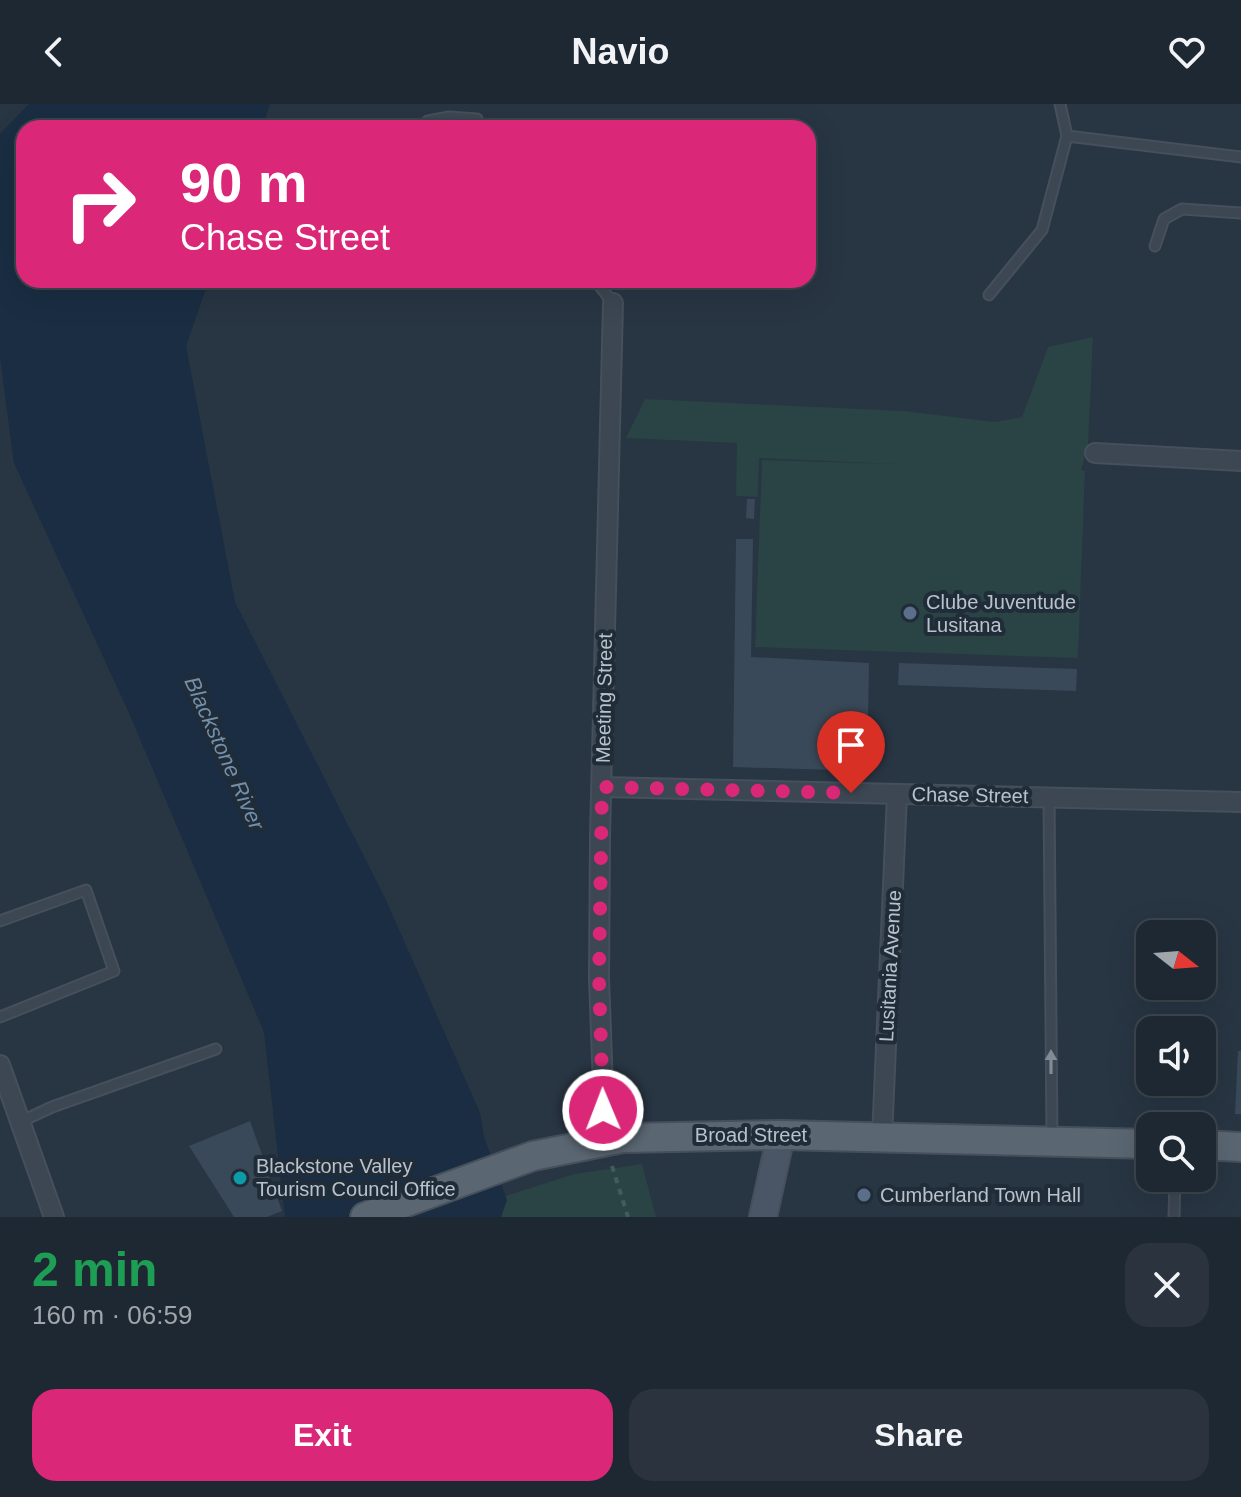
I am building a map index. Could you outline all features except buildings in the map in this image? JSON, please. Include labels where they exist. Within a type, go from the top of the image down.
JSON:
[{"type":"main road","name":"Broad Street","points":[[365,1217],[514,1162],[605,1141],[675,1135],[781,1135],[1136,1143]]},
{"type":"main road","points":[[1216,1146],[1241,1147]]},
{"type":"street","name":"Meeting Street","points":[[605,1141],[599,978],[613,303]]},
{"type":"street","points":[[1095,453],[1241,461]]},
{"type":"street","name":"Chase Street","points":[[602,787],[1241,802]]},
{"type":"street","name":"Lusitania Avenue","points":[[882,1138],[897,794]]},
{"type":"street","points":[[0,1065],[54,1217]]},
{"type":"street","points":[[763,1217],[781,1135]]},
{"type":"lane","points":[[989,295],[1042,230],[1067,136],[1060,104]]},
{"type":"lane","points":[[433,120],[449,117],[477,120]]},
{"type":"lane","points":[[1067,136],[1241,157]]},
{"type":"lane","points":[[1155,246],[1164,219],[1182,209],[1241,213]]},
{"type":"lane","points":[[601,288],[613,303]]},
{"type":"lane","points":[[1049,797],[1052,1140]]},
{"type":"lane","points":[[0,921],[86,890],[114,971],[0,1017]]},
{"type":"lane","points":[[20,1122],[52,1107],[216,1049]]},
{"type":"lane","points":[[1174,1217],[1175,1192]]},
{"type":"path","points":[[605,1141],[628,1217]]},
{"type":"green space","points":[[1093,337],[1088,446],[1081,470],[1085,471],[1078,658],[755,647],[762,460],[899,464],[759,458],[758,497],[736,496],[737,443],[626,438],[645,399],[904,411],[995,422],[1022,417],[1048,347]]},
{"type":"green space","points":[[642,1164],[656,1217],[501,1217],[506,1196],[574,1174]]},
{"type":"water","name":"Blackstone River","points":[[29,104],[270,104],[265,120],[16,120],[16,288],[206,288],[186,346],[235,602],[385,898],[480,1113],[484,1137],[507,1200],[501,1217],[285,1217],[264,1032],[129,713],[14,463],[0,357],[0,134]]},
{"type":"place","name":"Clube Juventude Lusitana","points":[[910,613]]},
{"type":"place","name":"Blackstone Valley Tourism Council Office","points":[[240,1178]]},
{"type":"place","name":"Cumberland Town Hall","points":[[864,1195]]},
{"type":"route","points":[[603,1110],[599,978],[602,787],[851,793]]}]
